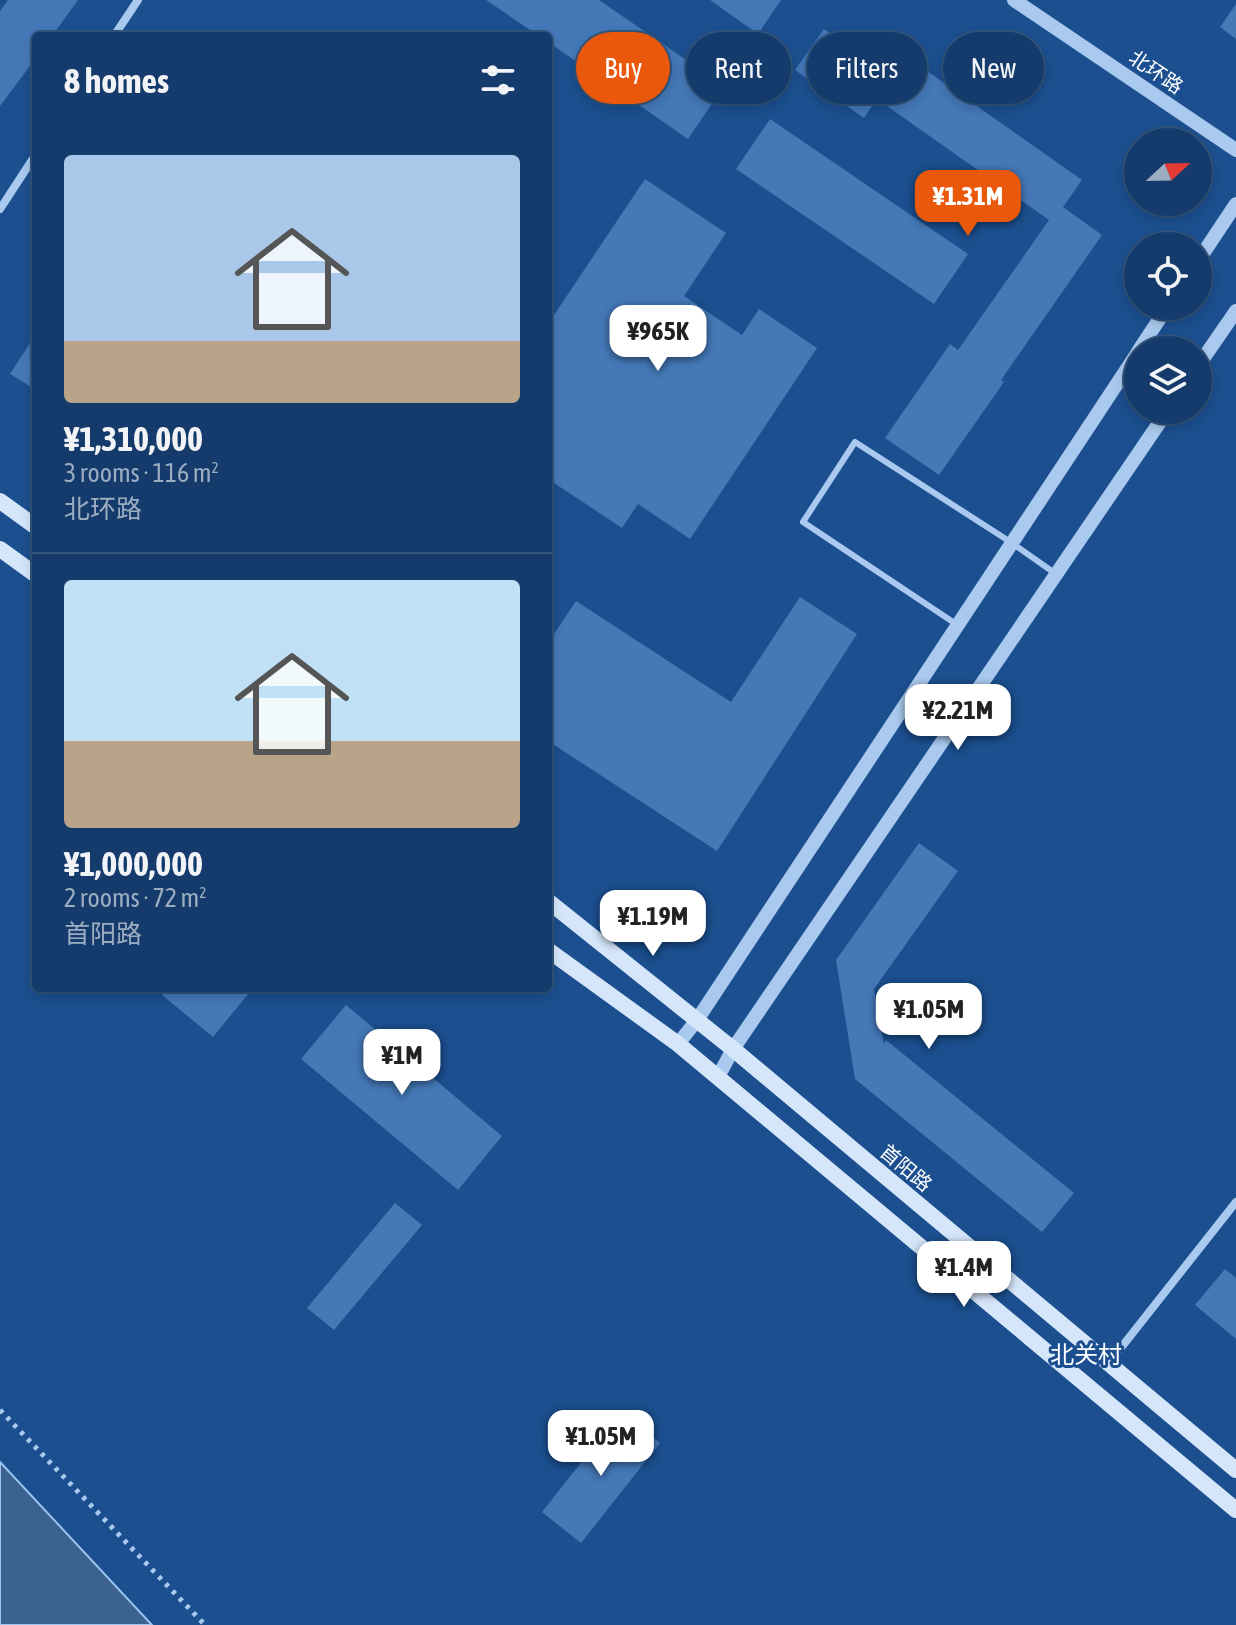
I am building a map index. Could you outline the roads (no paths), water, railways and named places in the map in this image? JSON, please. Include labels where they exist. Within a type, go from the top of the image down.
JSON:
[{"type":"main road","points":[[0,501],[32,524]]},
{"type":"main road","points":[[0,549],[32,572]]},
{"type":"main road","name":"首阳路","points":[[552,904],[733,1049],[1236,1470]]},
{"type":"main road","points":[[552,953],[678,1044],[1236,1510]]},
{"type":"street","points":[[117,32],[138,0]]},
{"type":"street","name":"北环路","points":[[1014,0],[1236,150]]},
{"type":"street","points":[[0,209],[32,160]]},
{"type":"street","points":[[1212,240],[1236,204]]},
{"type":"street","points":[[1212,346],[1236,311]]},
{"type":"street","points":[[678,1044],[697,1020],[1124,374]]},
{"type":"street","points":[[718,1077],[733,1049],[1158,424]]},
{"type":"street","points":[[1109,1363],[1236,1202]]},
{"type":"lane","points":[[958,625],[803,522],[855,442],[1056,574]]},
{"type":"water","points":[[0,1462],[152,1625],[0,1625]]},
{"type":"district","name":"北关村","points":[[1086,1355]]}]
